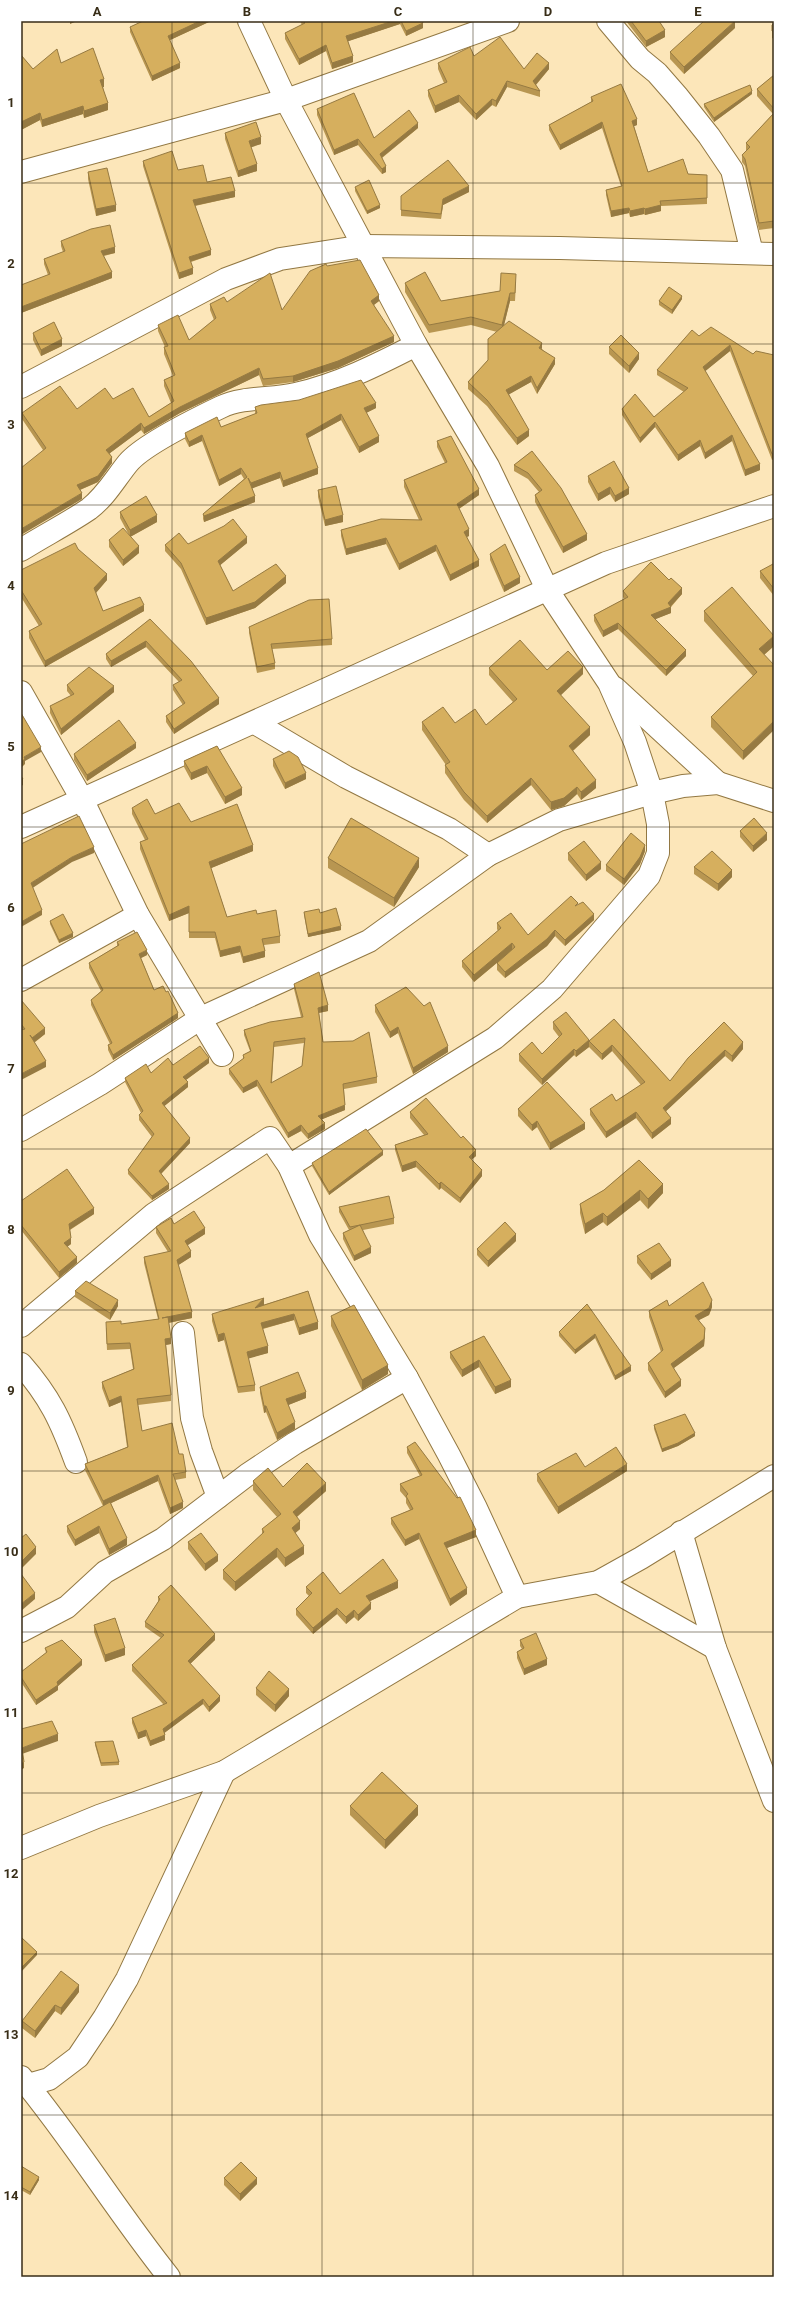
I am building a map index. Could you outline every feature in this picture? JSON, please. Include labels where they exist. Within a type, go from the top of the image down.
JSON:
[{"type":"street","points":[[249,21],[286,100],[416,345],[488,466],[548,591],[610,683],[635,742],[652,793],[658,824],[658,853],[649,876],[552,990],[495,1038],[289,1166]]},
{"type":"street","points":[[21,172],[286,100],[508,21]]},
{"type":"street","points":[[608,21],[640,59],[657,73],[678,97],[709,136],[732,170],[752,253]]},
{"type":"street","points":[[21,387],[226,279],[280,259],[364,246],[774,254]]},
{"type":"street","points":[[21,550],[89,508],[105,494],[129,462],[157,441],[217,409],[246,400],[278,398],[320,389],[368,370],[416,345]]},
{"type":"street","points":[[21,827],[83,801],[548,591],[606,563],[774,506]]},
{"type":"street","points":[[610,683],[718,783]]},
{"type":"street","points":[[21,692],[83,801],[138,915],[222,1055]]},
{"type":"street","points":[[255,723],[346,777],[449,829],[488,855]]},
{"type":"street","points":[[21,1130],[100,1084],[201,1018],[369,941],[488,855],[559,820],[652,793],[683,786],[718,783],[774,801]]},
{"type":"street","points":[[21,980],[138,915]]},
{"type":"street","points":[[21,1326],[154,1214],[270,1138],[289,1166],[320,1235],[406,1378],[476,1508],[516,1597]]},
{"type":"street","points":[[183,1333],[192,1418],[201,1451],[218,1497]]},
{"type":"street","points":[[21,1364],[42,1388],[62,1425],[76,1462]]},
{"type":"street","points":[[21,1631],[67,1607],[105,1572],[164,1539],[247,1475],[295,1443],[406,1378]]},
{"type":"street","points":[[21,1848],[99,1816],[224,1772],[516,1597],[598,1582],[641,1558],[774,1476]]},
{"type":"street","points":[[681,1532],[715,1648],[774,1801]]},
{"type":"street","points":[[598,1582],[715,1648]]},
{"type":"street","points":[[24,2081],[49,2079],[78,2057],[104,2018],[127,1979],[224,1772]]},
{"type":"street","points":[[24,2081],[55,2119],[142,2244],[168,2277]]},
{"type":"building","points":[[143,21],[200,21],[168,36],[180,63],[152,76],[130,27]]},
{"type":"building","points":[[303,21],[393,21],[346,36],[353,56],[332,63],[326,45],[299,59],[285,33],[305,23]]},
{"type":"building","points":[[401,21],[422,21],[423,23],[406,31]]},
{"type":"building","points":[[631,21],[659,21],[665,30],[646,41]]},
{"type":"building","points":[[704,21],[735,21],[684,67],[670,52]]},
{"type":"building","points":[[774,23],[774,32],[772,31],[772,25]]},
{"type":"building","points":[[500,37],[524,69],[537,53],[549,63],[533,81],[540,91],[507,81],[496,101],[492,99],[476,114],[459,95],[435,106],[428,90],[447,82],[438,63],[470,47],[474,56]]},
{"type":"building","points":[[93,48],[104,79],[100,80],[108,103],[84,111],[83,106],[42,120],[40,113],[21,122],[21,55],[33,69],[57,49],[61,63]]},
{"type":"building","points":[[774,75],[774,109],[757,89]]},
{"type":"building","points":[[621,84],[637,119],[632,121],[648,172],[683,159],[688,174],[707,175],[707,198],[660,201],[661,205],[645,209],[630,211],[629,208],[611,211],[606,190],[622,186],[602,122],[560,145],[549,125],[593,101],[591,97]]},
{"type":"building","points":[[750,85],[752,91],[714,118],[704,104]]},
{"type":"building","points":[[354,93],[374,138],[409,110],[418,123],[380,154],[386,166],[382,169],[358,139],[334,150],[317,109]]},
{"type":"building","points":[[774,113],[774,221],[759,223],[745,159],[742,155],[750,147],[746,143]]},
{"type":"building","points":[[256,122],[261,137],[249,141],[257,164],[238,171],[225,133]]},
{"type":"building","points":[[172,151],[178,170],[203,165],[207,182],[231,177],[235,191],[193,200],[211,250],[189,257],[193,268],[179,273],[143,161]]},
{"type":"building","points":[[448,160],[469,186],[443,199],[441,214],[401,210],[401,196]]},
{"type":"building","points":[[107,168],[116,205],[96,209],[88,172]]},
{"type":"building","points":[[369,180],[380,205],[367,211],[355,187]]},
{"type":"building","points":[[110,225],[115,247],[101,251],[112,272],[21,307],[21,285],[50,274],[44,259],[65,251],[61,241],[91,229]]},
{"type":"building","points":[[360,260],[379,295],[371,301],[394,336],[338,361],[293,376],[263,379],[259,368],[180,407],[144,428],[141,423],[106,450],[112,457],[98,476],[77,485],[82,493],[21,529],[21,468],[46,448],[22,413],[60,386],[77,409],[105,388],[113,399],[133,388],[149,417],[174,401],[164,380],[175,375],[164,347],[168,346],[158,325],[178,315],[189,340],[216,318],[210,304],[224,297],[227,302],[270,273],[282,310],[310,271],[326,264],[327,266]]},
{"type":"building","points":[[425,272],[441,301],[500,291],[501,273],[516,274],[515,293],[510,293],[502,325],[471,317],[429,325],[405,283]]},
{"type":"building","points":[[669,287],[682,296],[672,310],[659,301]]},
{"type":"building","points":[[509,321],[542,343],[539,348],[555,358],[537,388],[531,376],[506,390],[529,430],[517,438],[487,400],[468,382],[488,360],[488,339]]},
{"type":"building","points":[[54,322],[62,339],[41,350],[33,333]]},
{"type":"building","points":[[711,327],[753,354],[756,351],[774,355],[774,453],[772,454],[730,345],[703,367],[760,464],[745,470],[732,435],[705,453],[700,440],[678,455],[655,422],[640,438],[622,409],[635,394],[654,417],[688,388],[657,370],[692,330],[699,336]]},
{"type":"building","points":[[621,335],[639,353],[629,366],[609,347]]},
{"type":"building","points":[[361,380],[376,403],[364,408],[379,436],[359,447],[341,414],[306,434],[318,468],[283,481],[280,472],[251,483],[248,478],[255,496],[204,516],[203,514],[247,477],[241,468],[219,480],[202,435],[189,442],[185,433],[217,417],[221,427],[257,413],[255,407],[299,400]]},
{"type":"building","points":[[451,436],[479,489],[457,504],[469,529],[464,532],[479,560],[450,575],[436,545],[399,564],[386,538],[346,549],[341,530],[381,519],[422,520],[404,480],[447,462],[437,441]]},
{"type":"building","points":[[532,451],[561,488],[587,534],[563,547],[535,495],[542,490],[528,473],[514,465]]},
{"type":"building","points":[[614,461],[629,488],[615,496],[610,487],[598,494],[588,476]]},
{"type":"building","points":[[336,486],[343,515],[325,520],[318,490]]},
{"type":"building","points":[[146,496],[157,515],[130,530],[120,512]]},
{"type":"building","points":[[233,519],[247,537],[218,561],[233,591],[276,564],[286,576],[255,602],[206,618],[181,563],[165,545],[179,533],[188,544],[224,526]]},
{"type":"building","points":[[123,528],[139,546],[123,560],[109,540]]},
{"type":"building","points":[[75,543],[78,549],[107,574],[94,588],[103,611],[140,597],[144,605],[45,661],[29,631],[42,624],[21,590],[21,570]]},
{"type":"building","points":[[505,544],[520,577],[504,586],[490,554]]},
{"type":"building","points":[[651,562],[669,580],[671,578],[682,588],[668,603],[671,607],[651,615],[686,650],[666,670],[618,623],[603,631],[594,615],[628,597],[623,591]]},
{"type":"building","points":[[773,564],[774,565],[774,589],[760,571]]},
{"type":"building","points":[[732,587],[774,636],[759,649],[774,665],[774,721],[743,751],[711,717],[757,672],[704,611]]},
{"type":"building","points":[[329,599],[332,639],[271,644],[275,663],[257,667],[249,627],[309,600]]},
{"type":"building","points":[[150,619],[191,661],[219,698],[174,729],[166,716],[185,703],[173,685],[182,680],[146,641],[111,661],[106,654]]},
{"type":"building","points":[[520,640],[547,670],[568,651],[583,667],[557,691],[590,727],[569,746],[596,780],[581,792],[577,787],[564,798],[551,802],[531,778],[487,816],[464,792],[445,765],[450,762],[422,722],[443,707],[455,723],[475,709],[486,725],[517,699],[489,668]]},
{"type":"building","points":[[89,667],[114,686],[61,729],[50,706],[74,694],[67,685]]},
{"type":"building","points":[[21,713],[41,747],[24,757],[25,759],[21,762]]},
{"type":"building","points":[[119,720],[136,743],[87,775],[74,754]]},
{"type":"building","points":[[217,746],[242,788],[225,797],[207,766],[191,773],[184,761]]},
{"type":"building","points":[[289,751],[298,757],[306,773],[285,783],[273,759]]},
{"type":"building","points":[[147,799],[155,814],[179,803],[191,822],[237,804],[253,845],[209,862],[227,917],[256,910],[257,914],[276,910],[280,936],[262,939],[265,951],[243,957],[240,946],[220,951],[215,932],[189,932],[189,906],[169,915],[140,842],[148,839],[132,808]]},
{"type":"building","points":[[79,816],[94,847],[72,857],[31,883],[42,910],[21,922],[21,844]]},
{"type":"building","points":[[351,818],[419,858],[394,898],[328,858]]},
{"type":"building","points":[[754,818],[767,833],[753,846],[740,831]]},
{"type":"building","points":[[631,833],[645,845],[640,857],[624,879],[606,865]]},
{"type":"building","points":[[584,841],[601,862],[586,875],[568,853]]},
{"type":"building","points":[[712,851],[732,870],[718,884],[694,867]]},
{"type":"building","points":[[571,896],[578,903],[575,906],[583,902],[594,914],[565,940],[555,930],[547,939],[505,972],[497,963],[515,947],[512,943],[474,975],[462,961],[501,928],[497,923],[511,913],[528,935]]},
{"type":"building","points":[[336,908],[341,926],[308,934],[304,912],[319,909],[320,913]]},
{"type":"building","points":[[63,914],[73,933],[59,940],[50,921]]},
{"type":"building","points":[[137,932],[147,950],[139,954],[154,990],[163,986],[166,992],[168,991],[178,1013],[113,1055],[108,1045],[112,1043],[91,1000],[103,990],[89,963],[119,945],[117,942]]},
{"type":"building","points":[[319,972],[328,1005],[318,1008],[323,1042],[353,1041],[369,1032],[377,1077],[343,1084],[345,1105],[318,1116],[325,1123],[308,1134],[301,1125],[288,1133],[257,1080],[243,1088],[229,1069],[244,1058],[243,1055],[251,1051],[244,1030],[270,1022],[303,1017],[294,984]],"holes":[[[305,1038],[302,1066],[271,1083],[274,1042]]]},
{"type":"building","points":[[406,987],[424,1006],[430,1002],[448,1046],[413,1068],[398,1027],[390,1032],[375,1005]]},
{"type":"building","points":[[21,1000],[45,1028],[32,1038],[30,1035],[46,1061],[21,1074],[21,1030],[25,1029],[21,1024]]},
{"type":"building","points":[[566,1012],[589,1040],[576,1051],[574,1049],[542,1079],[519,1054],[532,1042],[542,1054],[562,1034],[553,1022]]},
{"type":"building","points":[[614,1019],[670,1081],[688,1058],[724,1022],[743,1042],[732,1056],[725,1050],[663,1108],[671,1118],[652,1133],[636,1112],[606,1132],[590,1109],[612,1094],[616,1101],[645,1082],[612,1045],[602,1054],[589,1041]]},
{"type":"building","points":[[200,1046],[209,1058],[183,1077],[188,1082],[162,1103],[190,1138],[159,1171],[169,1184],[152,1196],[128,1170],[154,1134],[139,1115],[143,1111],[125,1078],[146,1064],[151,1073],[168,1058],[173,1065]]},
{"type":"building","points":[[547,1082],[585,1123],[550,1143],[537,1121],[532,1125],[518,1109]]},
{"type":"building","points":[[426,1098],[461,1138],[463,1136],[476,1150],[469,1157],[482,1170],[460,1198],[441,1182],[439,1184],[416,1161],[402,1166],[395,1145],[428,1134],[410,1112]]},
{"type":"building","points":[[366,1129],[383,1151],[329,1192],[312,1163]]},
{"type":"building","points":[[639,1160],[663,1184],[648,1199],[640,1190],[607,1217],[603,1213],[585,1224],[580,1204],[604,1190]]},
{"type":"building","points":[[67,1169],[94,1208],[69,1224],[71,1238],[64,1243],[77,1257],[59,1272],[21,1225],[21,1201]]},
{"type":"building","points":[[389,1196],[394,1218],[350,1227],[339,1207]]},
{"type":"building","points":[[194,1211],[205,1228],[185,1241],[191,1251],[177,1260],[192,1312],[162,1318],[168,1317],[171,1338],[165,1339],[171,1395],[137,1399],[142,1431],[172,1423],[179,1454],[183,1454],[186,1472],[173,1474],[183,1502],[170,1508],[158,1475],[103,1501],[85,1464],[128,1447],[121,1396],[109,1401],[102,1382],[134,1369],[130,1343],[107,1344],[106,1322],[121,1321],[121,1324],[159,1319],[144,1257],[171,1251],[156,1227],[171,1218],[174,1224]]},
{"type":"building","points":[[505,1222],[516,1234],[488,1261],[477,1249]]},
{"type":"building","points":[[360,1225],[371,1247],[354,1256],[343,1233]]},
{"type":"building","points":[[659,1243],[671,1260],[651,1274],[637,1256]]},
{"type":"building","points":[[86,1281],[118,1300],[110,1313],[75,1291]]},
{"type":"building","points":[[703,1282],[712,1300],[709,1308],[695,1316],[705,1328],[704,1339],[671,1364],[681,1380],[665,1392],[648,1363],[663,1350],[649,1311],[667,1300],[669,1306]]},
{"type":"building","points":[[308,1291],[318,1322],[299,1328],[294,1314],[261,1323],[268,1346],[247,1352],[255,1385],[238,1387],[224,1333],[218,1335],[212,1314],[264,1298],[255,1308]]},
{"type":"building","points":[[587,1304],[631,1366],[615,1376],[595,1334],[575,1350],[559,1332]]},
{"type":"building","points":[[354,1305],[388,1365],[362,1380],[331,1316]]},
{"type":"building","points":[[484,1336],[511,1380],[495,1387],[479,1360],[462,1370],[450,1352]]},
{"type":"building","points":[[298,1372],[306,1392],[286,1399],[295,1422],[277,1433],[266,1406],[264,1406],[260,1387]]},
{"type":"building","points":[[685,1414],[695,1433],[678,1443],[662,1449],[654,1425]]},
{"type":"building","points":[[415,1442],[457,1498],[460,1497],[476,1530],[444,1543],[467,1588],[450,1599],[419,1533],[405,1540],[391,1518],[413,1509],[406,1496],[408,1494],[400,1484],[422,1475],[407,1447]]},
{"type":"building","points":[[616,1447],[627,1464],[558,1507],[537,1474],[576,1453],[585,1467]]},
{"type":"building","points":[[307,1463],[326,1483],[293,1512],[300,1521],[292,1528],[304,1546],[285,1558],[277,1548],[235,1582],[223,1570],[264,1532],[262,1529],[281,1514],[253,1481],[268,1468],[283,1487]]},
{"type":"building","points":[[110,1502],[127,1538],[109,1549],[99,1526],[75,1540],[67,1526]]},
{"type":"building","points":[[201,1533],[218,1555],[205,1564],[188,1542]]},
{"type":"building","points":[[26,1534],[36,1547],[21,1562],[21,1538]]},
{"type":"building","points":[[383,1559],[398,1581],[366,1596],[371,1603],[358,1615],[354,1610],[346,1617],[337,1608],[313,1628],[296,1609],[312,1593],[306,1587],[323,1572],[340,1594]]},
{"type":"building","points":[[21,1574],[35,1593],[21,1604]]},
{"type":"building","points":[[171,1585],[215,1634],[188,1661],[220,1696],[209,1707],[203,1699],[163,1729],[165,1735],[150,1741],[146,1730],[138,1733],[132,1718],[167,1703],[132,1665],[164,1635],[145,1622],[160,1599],[158,1597]]},
{"type":"building","points":[[115,1618],[125,1648],[105,1655],[94,1625]]},
{"type":"building","points":[[536,1633],[547,1659],[524,1669],[517,1652],[524,1648],[520,1640]]},
{"type":"building","points":[[62,1640],[82,1660],[57,1682],[58,1685],[36,1700],[21,1677],[21,1672],[47,1652],[45,1648]]},
{"type":"building","points":[[269,1671],[289,1689],[275,1705],[256,1688]]},
{"type":"building","points":[[52,1721],[58,1734],[22,1748],[24,1762],[21,1764],[21,1729]]},
{"type":"building","points":[[113,1741],[119,1762],[101,1763],[95,1742]]},
{"type":"building","points":[[382,1772],[418,1806],[385,1840],[350,1806]]},
{"type":"building","points":[[22,1938],[37,1952],[21,1968],[21,1940]]},
{"type":"building","points":[[61,1971],[79,1985],[61,2008],[55,2005],[35,2031],[22,2021]]},
{"type":"building","points":[[241,2162],[257,2178],[240,2194],[224,2178]]},
{"type":"building","points":[[21,2166],[39,2177],[30,2192],[21,2187]]}]
